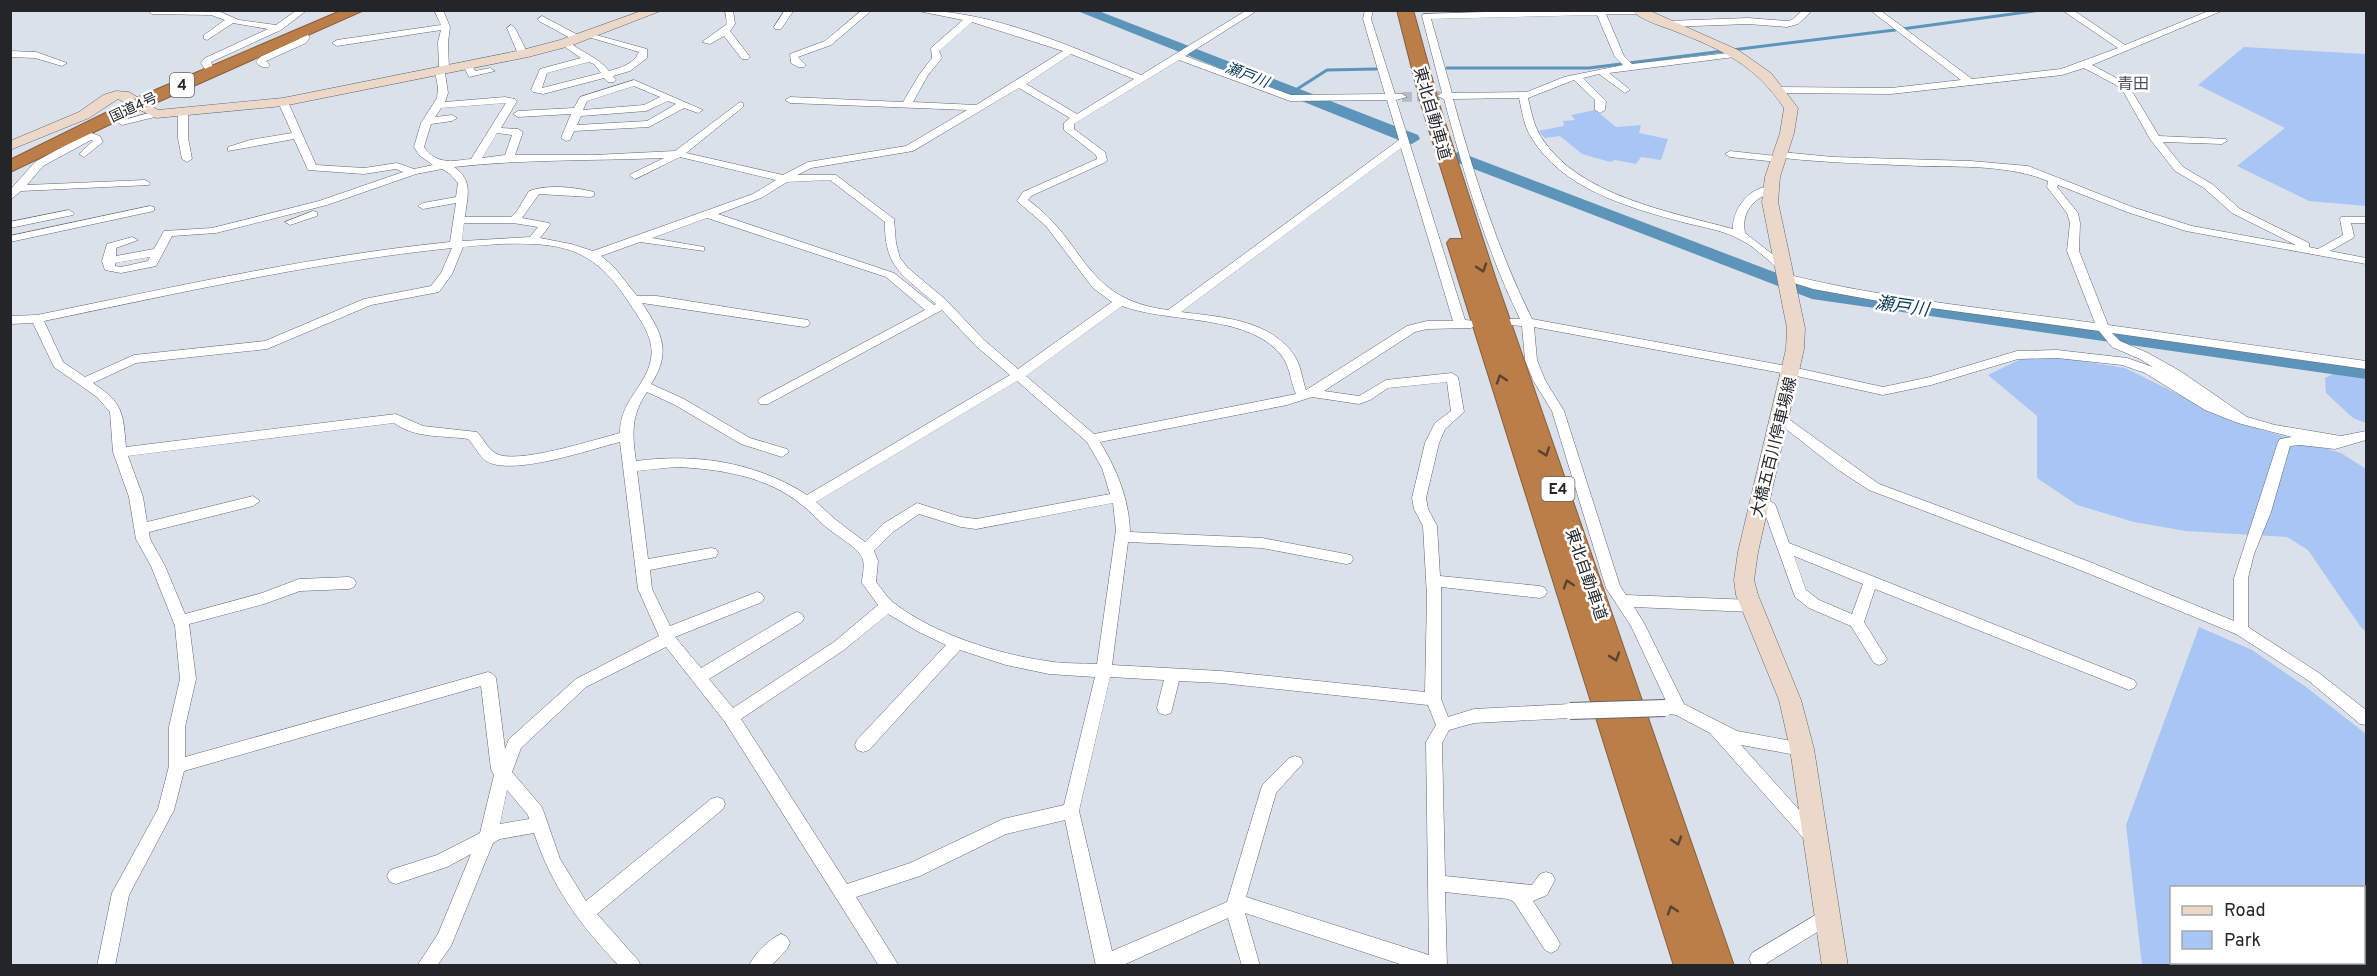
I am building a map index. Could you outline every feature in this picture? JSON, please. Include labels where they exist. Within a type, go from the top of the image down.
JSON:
[{"type":"highway","name":"国道4号","points":[[10,160],[137,112],[208,67],[343,10]]},
{"type":"highway","name":"国道4号","points":[[10,167],[137,112],[357,10]]},
{"type":"highway","name":"東北自動車道","points":[[1391,10],[1416,105],[1467,277],[1690,966]]},
{"type":"highway","name":"東北自動車道","points":[[1405,10],[1430,104],[1481,266],[1718,966]]},
{"type":"main road","points":[[10,146],[84,115],[111,97],[122,95],[137,112],[156,114],[283,102],[523,54],[657,10]]},
{"type":"main road","name":"大橋五百川停車場線","points":[[1638,11],[1730,52],[1758,69],[1779,90],[1791,108],[1788,135],[1773,168],[1769,189],[1796,328],[1792,370],[1778,418],[1748,552],[1744,580],[1752,606],[1790,700],[1802,749],[1835,966]]},
{"type":"street","points":[[207,37],[242,10]]},
{"type":"street","points":[[208,67],[207,60],[278,28],[303,10]]},
{"type":"street","points":[[84,382],[134,359],[267,345],[368,302],[435,289],[441,284],[458,248],[455,245],[463,183],[445,165],[428,158],[419,148],[428,121],[440,105],[444,89],[442,70],[446,27],[438,10]]},
{"type":"street","points":[[707,42],[725,32],[731,24],[729,10]]},
{"type":"street","points":[[778,27],[790,10]]},
{"type":"street","points":[[801,65],[794,61],[793,56],[828,43],[868,10]]},
{"type":"street","points":[[917,10],[959,13],[970,19],[1045,40],[1142,79]]},
{"type":"street","points":[[1254,10],[1069,123],[1069,130],[1101,154],[1102,160],[1072,176],[1027,194],[1022,201],[1051,226],[1089,279],[1120,302],[1238,326],[1264,335],[1277,344],[1289,358],[1307,395]]},
{"type":"street","points":[[1092,439],[1287,401],[1307,395],[1411,329],[1427,325],[1465,324],[1403,137],[1367,19],[1369,10]]},
{"type":"street","points":[[1667,24],[1748,21],[1787,24],[1795,22],[1809,10]]},
{"type":"street","points":[[1874,10],[1971,83]]},
{"type":"street","points":[[1779,90],[1891,91],[2040,76],[2085,65],[2220,10]]},
{"type":"street","points":[[152,11],[212,12],[252,25],[278,28]]},
{"type":"street","points":[[1638,11],[1426,16],[1445,96],[1466,164],[1515,297],[1528,323],[1531,360],[1539,380],[1558,411],[1613,588],[1637,623],[1671,709]]},
{"type":"street","points":[[2066,11],[2125,49]]},
{"type":"street","points":[[1601,13],[1627,64]]},
{"type":"street","points":[[542,19],[577,38],[644,51],[642,58],[627,69],[543,92],[536,90],[543,71],[588,59]]},
{"type":"street","points":[[907,104],[917,88],[921,75],[937,58],[934,50],[970,19]]},
{"type":"street","points":[[337,43],[446,27]]},
{"type":"street","points":[[511,28],[523,54]]},
{"type":"street","points":[[725,32],[745,57]]},
{"type":"street","points":[[265,65],[261,62],[263,59],[303,41],[305,38],[299,35]]},
{"type":"street","points":[[577,38],[574,51],[597,62],[618,88]]},
{"type":"street","points":[[594,255],[757,196],[794,171],[808,165],[909,149],[1019,84],[1071,50]]},
{"type":"street","points":[[1445,96],[1523,96],[1541,92],[1576,77],[1627,64],[1730,52]]},
{"type":"street","points":[[10,54],[36,55],[62,63]]},
{"type":"street","points":[[1184,54],[1294,98],[1402,97]]},
{"type":"street","points":[[468,65],[471,75],[490,71]]},
{"type":"street","points":[[2085,65],[2114,79],[2127,90],[2155,139],[2176,166],[2208,186],[2225,203],[2317,251]]},
{"type":"street","points":[[1601,71],[1625,90]]},
{"type":"street","points":[[1576,77],[1601,101],[1600,110]]},
{"type":"street","points":[[566,138],[584,99],[634,83],[698,110]]},
{"type":"street","points":[[1019,84],[1076,118]]},
{"type":"street","points":[[1523,96],[1536,138],[1567,170],[1641,207],[1740,235],[1785,278],[1856,294],[2105,333],[2367,365]]},
{"type":"street","points":[[518,114],[646,108],[668,97]]},
{"type":"street","points":[[440,105],[510,100],[511,104],[475,161]]},
{"type":"street","points":[[790,100],[976,108]]},
{"type":"street","points":[[283,102],[312,168],[364,171],[397,166],[413,172]]},
{"type":"street","points":[[571,128],[649,124],[684,104]]},
{"type":"street","points":[[635,176],[678,154],[740,105]]},
{"type":"street","points":[[122,122],[137,112]]},
{"type":"street","points":[[183,112],[183,138],[187,159]]},
{"type":"street","points":[[428,121],[453,118]]},
{"type":"street","points":[[493,130],[518,132],[509,158]]},
{"type":"street","points":[[10,197],[39,164],[85,134],[96,138],[98,142],[84,154]]},
{"type":"street","points":[[232,149],[250,143],[297,135]]},
{"type":"street","points":[[1172,313],[1403,137]]},
{"type":"street","points":[[2155,139],[2222,141]]},
{"type":"street","points":[[132,240],[111,246],[108,261],[157,252],[168,233],[212,231],[337,200],[413,172],[445,165],[509,158],[594,158],[678,154],[785,178],[832,177],[890,221],[890,243],[895,259],[938,307]]},
{"type":"street","points":[[1730,154],[2028,169],[2131,210],[2176,220],[2190,229],[2367,261]]},
{"type":"street","points":[[2054,179],[2052,187],[2074,215],[2075,225],[2071,239],[2073,251],[2105,333],[2116,344],[2176,374],[2243,420]]},
{"type":"street","points":[[18,188],[145,183]]},
{"type":"street","points":[[290,222],[369,193],[377,185]]},
{"type":"street","points":[[1740,235],[1737,220],[1741,210],[1759,193],[1769,189]]},
{"type":"street","points":[[505,240],[532,194],[538,191],[590,194]]},
{"type":"street","points":[[423,206],[461,199]]},
{"type":"street","points":[[10,239],[150,209]]},
{"type":"street","points":[[10,225],[69,213]]},
{"type":"street","points":[[707,214],[890,274],[938,307],[1092,439],[1109,468],[1118,497],[1122,537],[1104,671],[1071,811],[1106,964],[1235,905],[1437,966],[1434,742],[1444,725],[1474,716],[1671,709],[1734,737],[1802,749]]},
{"type":"street","points":[[2317,251],[2349,236],[2345,219],[2367,220]]},
{"type":"street","points":[[460,220],[517,221],[545,225],[534,239]]},
{"type":"street","points":[[10,320],[37,319],[343,257],[534,239],[594,255],[607,265],[632,299],[649,326],[658,349],[651,374],[630,408],[626,420],[645,589],[667,637],[731,717],[891,966]]},
{"type":"street","points":[[640,239],[700,249]]},
{"type":"street","points":[[632,299],[657,300],[804,323]]},
{"type":"street","points":[[807,501],[1017,376],[1120,302]]},
{"type":"street","points":[[764,401],[938,307]]},
{"type":"street","points":[[37,319],[58,364],[101,394],[116,411],[120,452],[136,497],[143,539],[158,566],[180,621],[188,679],[177,727],[177,766],[166,810],[121,893],[106,966]]},
{"type":"street","points":[[1514,322],[1792,370],[1883,391],[1931,381],[2018,356],[2057,354],[2114,359],[2140,366],[2209,407],[2243,420],[2276,429],[2332,439],[2352,440],[2367,435]]},
{"type":"street","points":[[1307,395],[1359,400],[1364,399],[1377,387],[1386,384],[1452,377],[1458,412],[1440,426],[1432,443],[1419,498],[1421,509],[1430,526],[1433,581],[1433,699],[1444,725]]},
{"type":"street","points":[[644,386],[681,401],[706,419],[762,449],[782,452]]},
{"type":"street","points":[[120,452],[388,418],[396,418],[405,427],[415,430],[472,435],[486,454],[496,460],[505,461],[533,458],[626,436]]},
{"type":"street","points":[[1778,418],[1874,487],[2096,570],[2241,630],[2314,676],[2367,719]]},
{"type":"street","points":[[2241,630],[2241,578],[2285,442],[2300,440],[2335,444],[2332,439]]},
{"type":"street","points":[[630,467],[667,462],[692,462],[756,474],[793,490],[831,524],[866,550],[871,561],[869,583],[887,606],[916,625],[957,643],[1028,664],[1104,671],[1221,677],[1433,699]]},
{"type":"street","points":[[866,550],[888,528],[917,508],[961,522],[976,524],[1118,497]]},
{"type":"street","points":[[1760,500],[1770,508],[1800,593],[1814,604],[1856,622],[1879,659]]},
{"type":"street","points":[[142,528],[253,501]]},
{"type":"street","points":[[1122,537],[1262,543],[1346,559]]},
{"type":"street","points":[[1783,546],[2129,684]]},
{"type":"street","points":[[642,566],[711,553]]},
{"type":"street","points":[[1433,581],[1540,592]]},
{"type":"street","points":[[1856,622],[1871,581]]},
{"type":"street","points":[[180,621],[264,598],[299,585],[350,583]]},
{"type":"street","points":[[426,966],[445,940],[487,837],[502,775],[515,744],[581,683],[723,609],[757,598]]},
{"type":"street","points":[[1622,601],[1752,606]]},
{"type":"street","points":[[731,717],[839,646],[887,606]]},
{"type":"street","points":[[699,677],[797,618]]},
{"type":"street","points":[[863,745],[957,643]]},
{"type":"street","points":[[1166,708],[1173,674]]},
{"type":"street","points":[[177,766],[488,678],[499,769],[536,812],[552,862],[565,886],[607,940],[632,966]]},
{"type":"street","points":[[1716,728],[1818,843]]},
{"type":"street","points":[[1251,966],[1235,905],[1269,789],[1295,763]]},
{"type":"street","points":[[586,912],[717,804]]},
{"type":"street","points":[[844,893],[914,870],[1003,827],[1071,811]]},
{"type":"street","points":[[396,876],[441,861],[498,832],[539,825]]},
{"type":"street","points":[[1437,883],[1533,893],[1541,889],[1546,880]]},
{"type":"street","points":[[1513,892],[1520,896],[1551,944]]},
{"type":"street","points":[[1758,959],[1828,915]]},
{"type":"street","points":[[758,966],[781,943]]},
{"type":"green space","points":[[2244,47],[2366,54],[2366,206],[2309,201],[2237,166],[2285,128],[2198,85]]},
{"type":"green space","points":[[1595,110],[1616,127],[1641,125],[1639,133],[1668,139],[1661,160],[1641,157],[1636,164],[1615,160],[1610,162],[1582,154],[1560,136],[1545,138],[1538,131],[1564,126],[1563,121],[1575,120],[1571,115]]},
{"type":"green space","points":[[2057,357],[2125,368],[2235,422],[2341,453],[2366,469],[2366,632],[2308,550],[2287,537],[2186,531],[2134,522],[2077,505],[2037,478],[2037,416],[1988,375],[2021,359]]},
{"type":"green space","points":[[2339,371],[2366,375],[2366,423],[2353,418],[2326,393],[2325,378]]},
{"type":"green space","points":[[2199,627],[2252,650],[2306,687],[2366,734],[2366,965],[2142,965],[2126,825]]},
{"type":"waterway","name":"瀬戸川","points":[[1082,10],[1412,139]]},
{"type":"waterway","points":[[1902,29],[2041,10]]},
{"type":"waterway","points":[[1732,50],[1895,30]]},
{"type":"waterway","points":[[1447,68],[1589,68],[1724,51]]},
{"type":"waterway","points":[[1291,93],[1327,70],[1376,69]]},
{"type":"waterway","name":"瀬戸川","points":[[1459,157],[1812,293],[2366,372]]},
{"type":"tunnel","points":[[1402,97],[1440,96]]},
{"type":"district","name":"青田","points":[[2133,83]]}]
